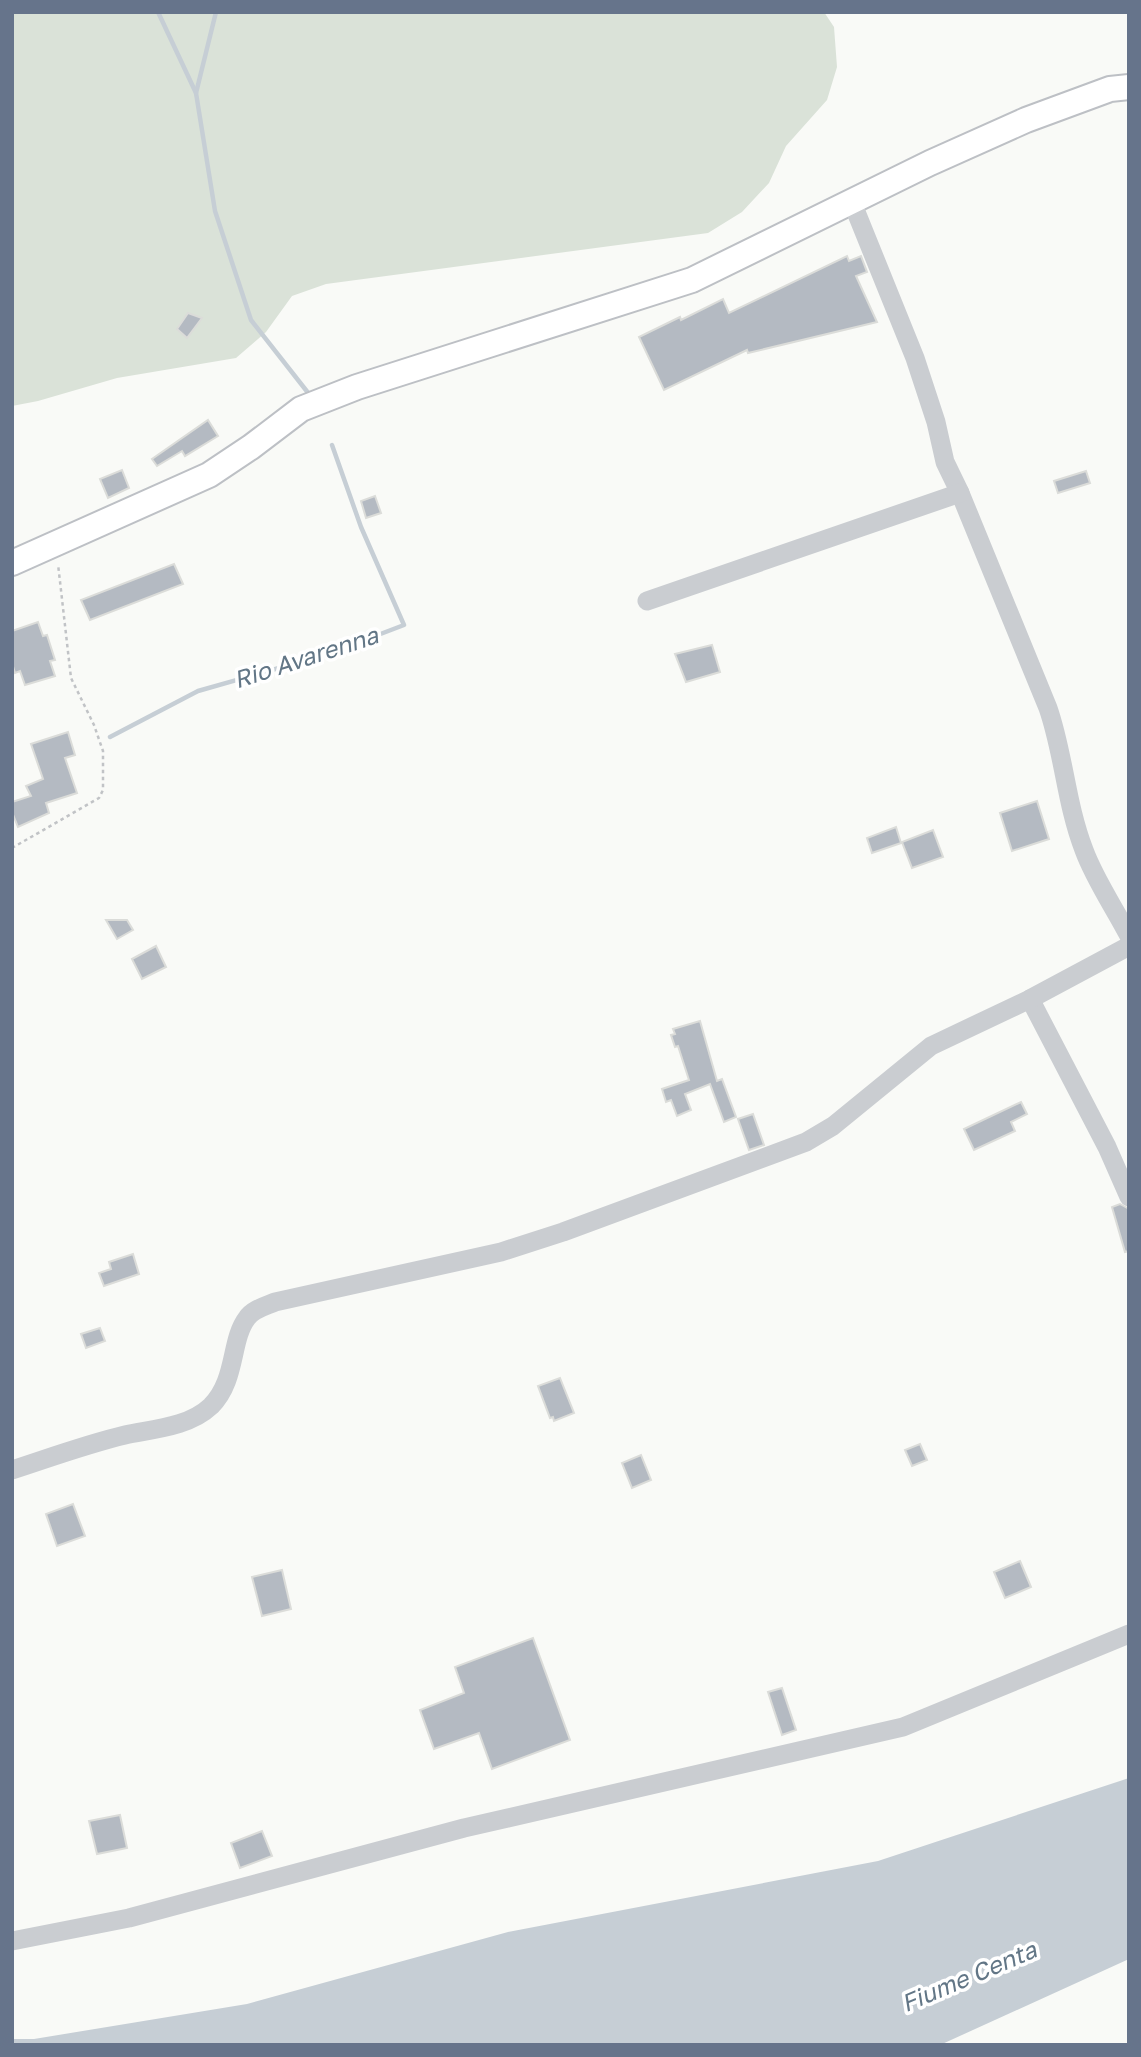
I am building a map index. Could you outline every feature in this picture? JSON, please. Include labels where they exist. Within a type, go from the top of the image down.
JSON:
[{"type":"main road","points":[[12,563],[209,475],[301,410],[357,387],[692,280],[930,163],[1026,120],[1110,89],[1129,88]]},
{"type":"street","points":[[852,202],[915,359],[936,422],[944,462],[960,493],[1057,733],[1068,795],[1083,848],[1093,873],[1129,936]]},
{"type":"street","points":[[647,601],[960,493]]},
{"type":"street","points":[[12,1469],[124,1436],[161,1429],[200,1414],[212,1404],[223,1387],[247,1318],[255,1311],[275,1302],[501,1252],[563,1232],[806,1142],[833,1126],[931,1046],[1030,999],[1129,946]]},
{"type":"street","points":[[1030,999],[1113,1157],[1129,1197]]},
{"type":"street","points":[[12,1941],[129,1918],[464,1828],[903,1727],[1129,1634]]},
{"type":"path","points":[[12,848],[99,799],[103,790],[103,751],[94,725],[71,678],[56,544]]},
{"type":"shaded area","points":[[12,12],[824,12],[834,27],[837,67],[827,100],[786,146],[769,183],[742,212],[708,233],[326,284],[292,296],[266,332],[236,358],[117,378],[12,406]]},
{"type":"water","name":"Fiume Centa","points":[[1129,1778],[1129,1959],[940,2045],[12,2045],[12,2039],[34,2039],[247,2004],[508,1932],[878,1861]]},
{"type":"building","points":[[847,256],[849,261],[861,256],[867,272],[856,276],[877,322],[748,353],[747,350],[664,390],[639,337],[723,299],[729,313]]},
{"type":"building","points":[[188,313],[202,318],[187,338],[177,329]]},
{"type":"building","points":[[208,420],[218,436],[185,456],[182,451],[157,466],[152,459]]},
{"type":"building","points":[[122,470],[129,488],[108,498],[100,479]]},
{"type":"building","points":[[1086,471],[1090,483],[1058,493],[1054,481]]},
{"type":"building","points":[[375,496],[381,513],[366,518],[361,501]]},
{"type":"building","points":[[174,564],[183,584],[90,620],[81,600]]},
{"type":"building","points":[[38,622],[43,636],[47,635],[55,660],[50,661],[55,676],[25,685],[20,671],[15,673],[12,663],[12,631]]},
{"type":"building","points":[[712,645],[720,672],[686,682],[675,654]]},
{"type":"building","points":[[68,732],[75,755],[65,758],[77,793],[46,803],[49,813],[18,827],[12,812],[12,802],[31,796],[26,786],[43,779],[31,744]]},
{"type":"building","points":[[1037,801],[1049,839],[1012,851],[1000,813]]},
{"type":"building","points":[[896,827],[901,843],[872,853],[867,838]]},
{"type":"building","points":[[933,830],[943,857],[912,868],[902,842]]},
{"type":"building","points":[[106,920],[127,920],[133,930],[117,939]]},
{"type":"building","points":[[156,946],[166,967],[142,979],[132,959]]},
{"type":"building","points":[[700,1021],[717,1081],[722,1079],[736,1117],[724,1122],[710,1084],[685,1094],[691,1110],[677,1116],[671,1100],[666,1102],[662,1089],[689,1080],[678,1046],[675,1047],[671,1035],[675,1034],[673,1029]]},
{"type":"building","points":[[1021,1102],[1027,1114],[1011,1122],[1015,1131],[974,1150],[964,1129]]},
{"type":"building","points":[[753,1114],[764,1145],[749,1150],[738,1119]]},
{"type":"building","points":[[1120,1204],[1129,1209],[1129,1251],[1125,1252],[1112,1207]]},
{"type":"building","points":[[133,1254],[139,1274],[104,1286],[99,1273],[111,1269],[109,1262]]},
{"type":"building","points":[[100,1328],[105,1341],[86,1348],[81,1334]]},
{"type":"building","points":[[560,1378],[574,1413],[554,1421],[553,1417],[550,1418],[538,1386]]},
{"type":"building","points":[[920,1444],[927,1460],[912,1466],[905,1450]]},
{"type":"building","points":[[641,1455],[651,1480],[632,1488],[622,1463]]},
{"type":"building","points":[[73,1504],[85,1536],[57,1546],[46,1514]]},
{"type":"building","points":[[1020,1561],[1031,1587],[1005,1598],[994,1572]]},
{"type":"building","points":[[282,1570],[291,1609],[262,1616],[252,1577]]},
{"type":"building","points":[[533,1638],[570,1740],[492,1769],[479,1733],[434,1749],[420,1710],[464,1693],[455,1667]]},
{"type":"building","points":[[782,1688],[796,1730],[782,1735],[768,1692]]},
{"type":"building","points":[[120,1815],[127,1848],[97,1854],[89,1821]]},
{"type":"building","points":[[262,1831],[272,1856],[240,1868],[231,1843]]},
{"type":"waterway","points":[[158,12],[196,93],[215,211],[251,320],[309,394]]},
{"type":"waterway","points":[[196,93],[216,12]]},
{"type":"waterway","name":"Rio Avarenna","points":[[110,737],[198,691],[328,654],[404,625],[361,527],[332,445]]}]
